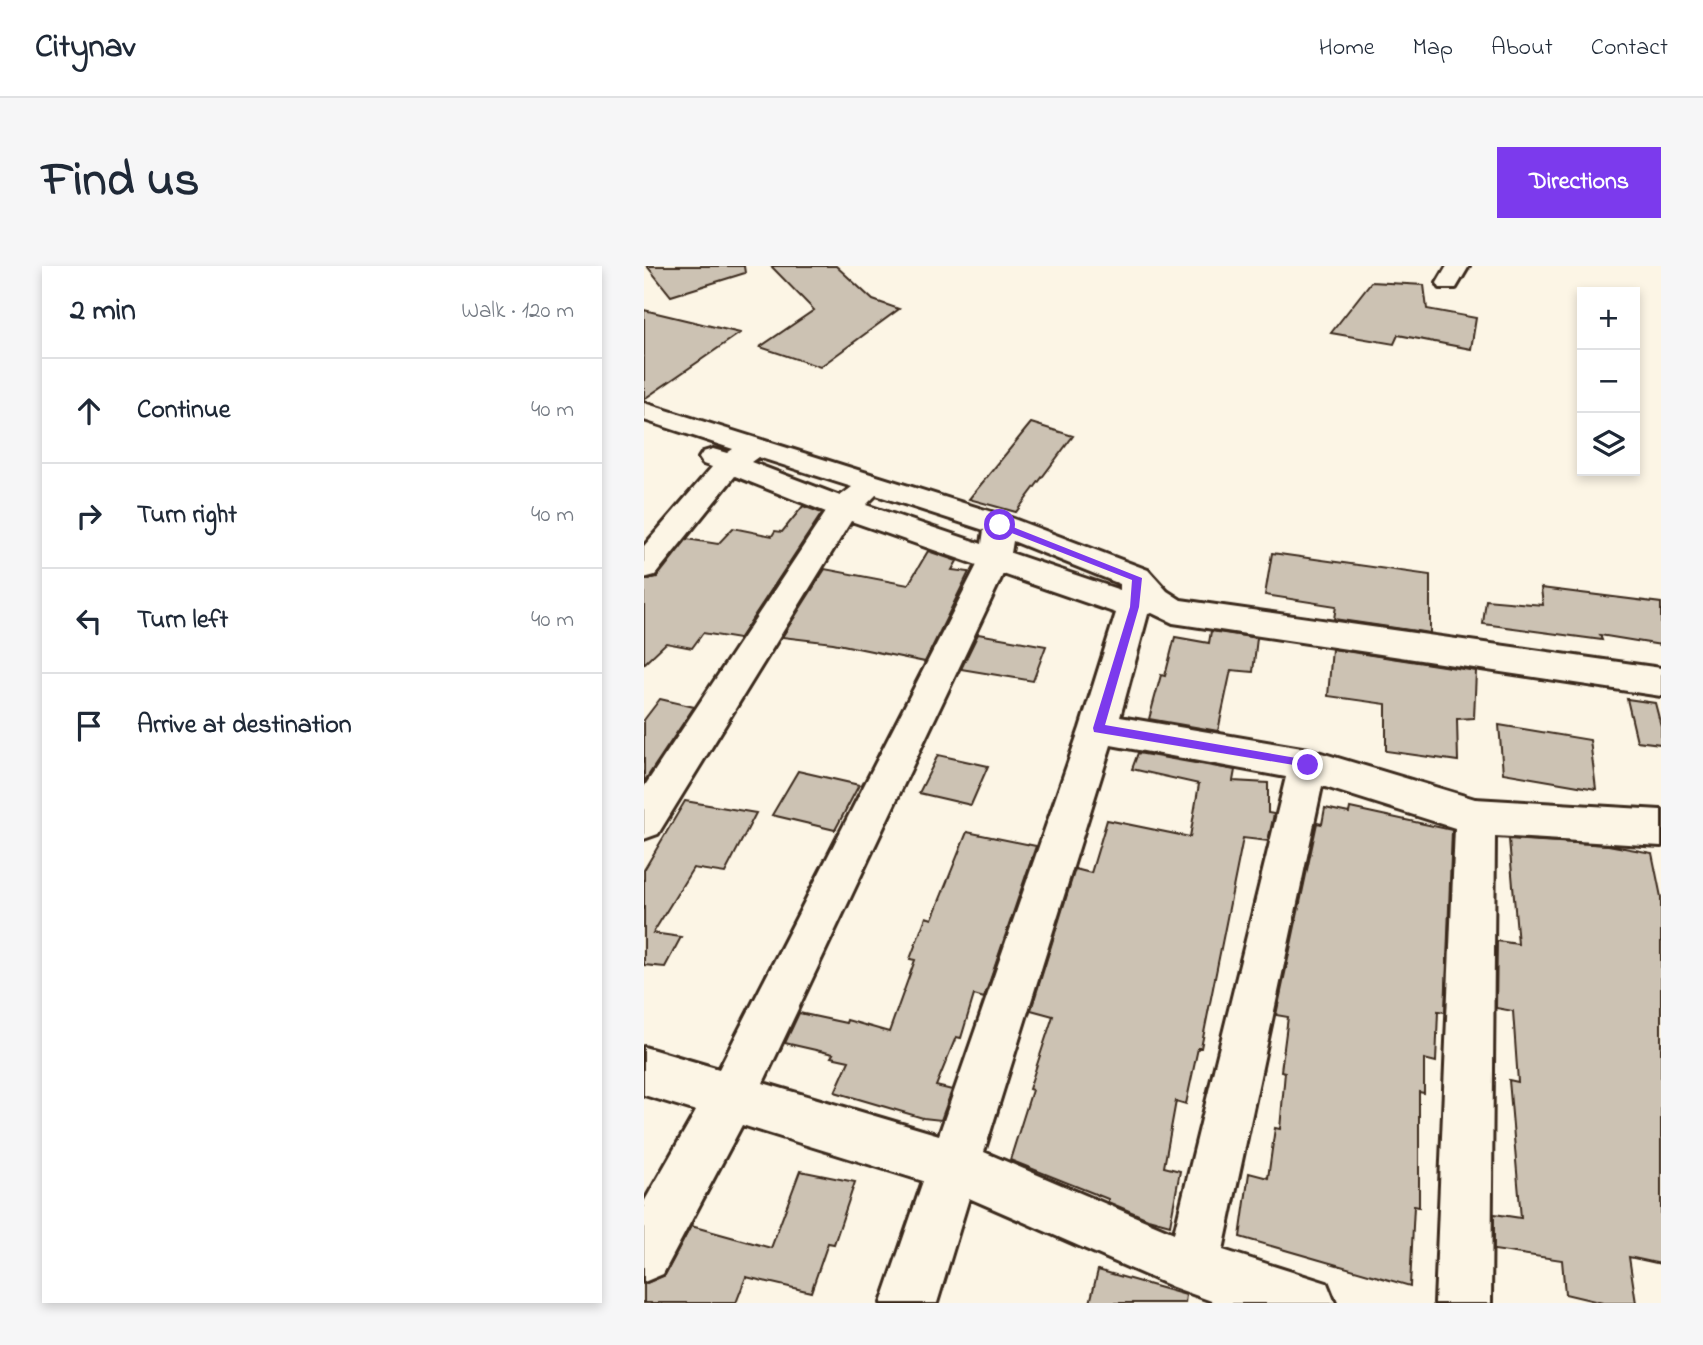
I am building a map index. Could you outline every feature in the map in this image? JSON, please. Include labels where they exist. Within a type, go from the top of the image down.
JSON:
[{"type":"street","points":[[644,411],[873,485],[997,543],[1143,595],[1173,611],[1219,620],[1661,682]]},
{"type":"street","points":[[644,434],[730,464],[844,509],[997,543]]},
{"type":"street","points":[[644,567],[730,464],[756,446]]},
{"type":"street","points":[[644,821],[844,509],[873,485]]},
{"type":"street","points":[[644,1255],[732,1097],[997,543]]},
{"type":"street","points":[[909,1303],[1143,595]]},
{"type":"street","points":[[1098,728],[1308,765],[1475,817],[1661,828]]},
{"type":"street","points":[[1192,1268],[1308,765]]},
{"type":"street","points":[[1462,1303],[1475,817]]},
{"type":"street","points":[[644,1071],[953,1165],[1192,1268],[1307,1303]]},
{"type":"building","points":[[647,266],[744,266],[745,273],[671,296]]},
{"type":"building","points":[[771,266],[836,266],[873,300],[899,309],[820,367],[760,347],[814,310]]},
{"type":"building","points":[[1371,282],[1424,285],[1427,309],[1476,318],[1471,349],[1398,335],[1394,344],[1331,333]]},
{"type":"building","points":[[644,310],[740,333],[644,399]]},
{"type":"building","points":[[1031,423],[1073,436],[1016,512],[969,499]]},
{"type":"building","points":[[803,506],[822,513],[739,639],[703,633],[692,648],[666,643],[644,664],[644,580],[657,577],[687,539],[718,544],[733,528],[772,536],[775,531],[782,532]]},
{"type":"building","points":[[928,551],[957,561],[952,570],[969,572],[925,662],[833,643],[782,637],[825,569],[908,585]]},
{"type":"building","points":[[1272,553],[1430,575],[1430,633],[1334,619],[1336,606],[1265,595]]},
{"type":"building","points":[[1541,588],[1661,603],[1661,645],[1600,635],[1602,640],[1483,624],[1486,600],[1543,605]]},
{"type":"building","points":[[1211,631],[1257,638],[1253,672],[1231,670],[1218,731],[1149,719],[1161,675],[1165,676],[1175,637],[1209,643]]},
{"type":"building","points":[[978,634],[1046,646],[1033,681],[961,669]]},
{"type":"building","points":[[1332,649],[1476,671],[1474,718],[1457,719],[1458,761],[1386,751],[1386,704],[1328,696]]},
{"type":"building","points":[[660,699],[694,707],[644,782],[644,720]]},
{"type":"building","points":[[1627,699],[1655,703],[1661,726],[1661,744],[1637,741]]},
{"type":"building","points":[[1499,725],[1590,740],[1596,789],[1503,773]]},
{"type":"building","points":[[1138,753],[1235,770],[1233,781],[1268,783],[1268,813],[1274,814],[1268,841],[1243,838],[1201,1048],[1198,1048],[1186,1104],[1176,1101],[1164,1167],[1180,1171],[1170,1225],[1148,1219],[1108,1202],[1108,1199],[1010,1160],[1032,1090],[1029,1089],[1053,1016],[1031,1010],[1075,869],[1091,873],[1107,820],[1190,837],[1199,784],[1132,769]]},
{"type":"building","points":[[938,755],[988,766],[971,805],[919,793]]},
{"type":"building","points":[[798,771],[859,785],[835,830],[772,815]]},
{"type":"building","points":[[685,801],[756,813],[725,873],[693,868],[653,933],[681,937],[665,967],[644,965],[644,870]]},
{"type":"building","points":[[1325,808],[1349,813],[1350,808],[1452,830],[1445,1012],[1438,1011],[1436,1062],[1424,1059],[1424,1093],[1419,1092],[1419,1207],[1414,1206],[1410,1286],[1240,1237],[1249,1173],[1268,1178],[1275,1128],[1280,1129],[1285,1072],[1281,1071],[1288,1017],[1276,1015],[1317,823],[1322,824]]},
{"type":"building","points":[[967,832],[1036,846],[984,998],[974,995],[961,1038],[956,1037],[936,1086],[952,1090],[941,1120],[923,1118],[835,1092],[849,1061],[831,1057],[833,1054],[785,1043],[799,1013],[846,1023],[847,1020],[889,1032],[915,960],[910,959],[926,917],[932,919]]},
{"type":"building","points":[[1509,839],[1608,845],[1652,853],[1661,897],[1661,1264],[1629,1257],[1636,1303],[1603,1303],[1565,1294],[1562,1260],[1494,1250],[1494,1214],[1521,1218],[1509,1080],[1518,1082],[1513,1011],[1496,1008],[1497,941],[1518,944]]},
{"type":"building","points":[[800,1171],[855,1182],[834,1244],[828,1243],[811,1292],[746,1277],[736,1303],[644,1303],[644,1284],[665,1275],[691,1226],[771,1248]]},
{"type":"building","points":[[1098,1270],[1186,1295],[1185,1303],[1090,1303]]},
{"type":"route","points":[[1000,525],[1137,578],[1135,607],[1098,728],[1308,765]]}]
